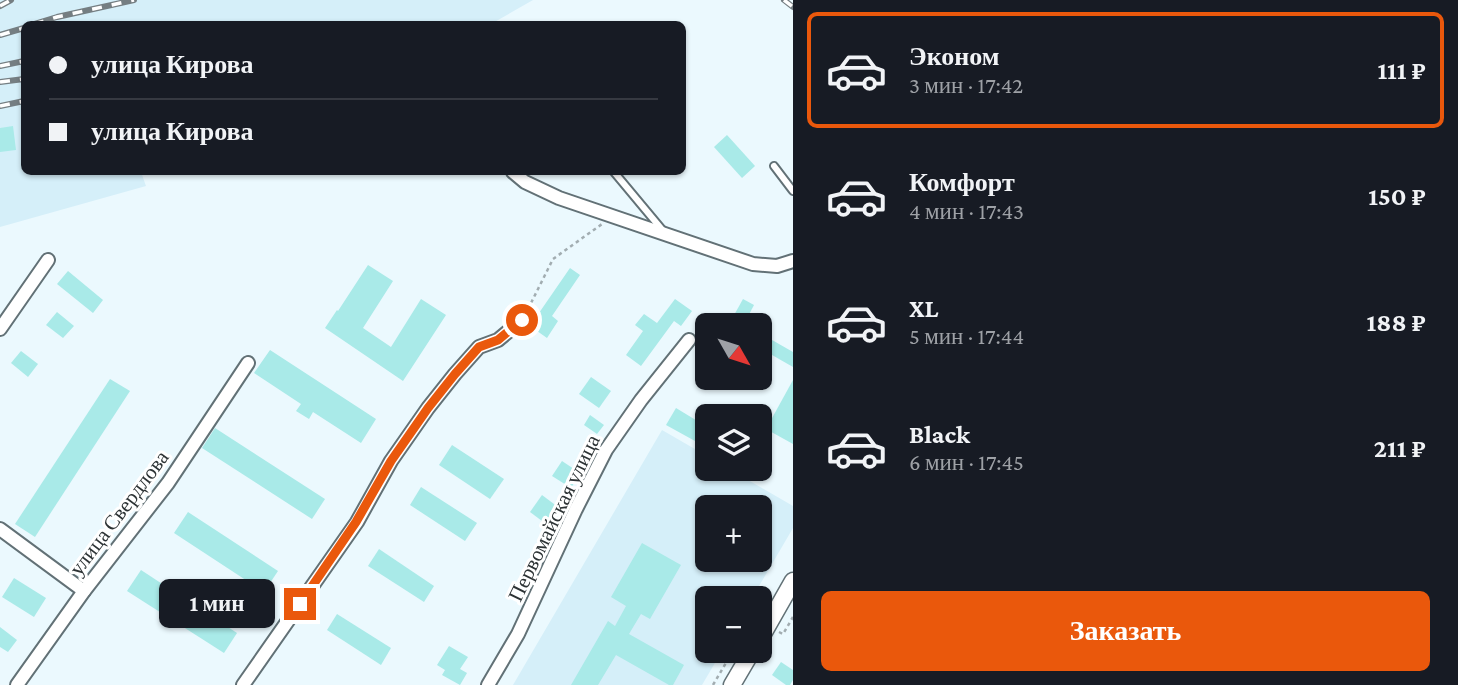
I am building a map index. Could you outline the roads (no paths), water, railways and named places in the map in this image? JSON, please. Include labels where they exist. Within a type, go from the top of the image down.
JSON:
[{"type":"street","points":[[517,175],[559,198],[753,264],[778,266],[793,261]]},
{"type":"street","points":[[0,329],[48,260]]},
{"type":"street","points":[[243,685],[356,522],[391,461],[428,408],[479,347],[498,340],[522,320]]},
{"type":"street","name":"Первомайская улица","points":[[488,685],[518,634],[606,450],[641,400],[689,340]]},
{"type":"street","name":"улица Свердлова","points":[[18,685],[84,591],[168,482],[248,363]]},
{"type":"street","points":[[0,529],[84,591]]},
{"type":"street","points":[[772,618],[793,581]]},
{"type":"street","points":[[732,685],[745,663]]},
{"type":"lane","points":[[774,166],[793,191]]},
{"type":"lane","points":[[617,175],[667,234]]},
{"type":"railway","points":[[0,6],[11,0]]},
{"type":"railway","points":[[44,21],[134,0]]},
{"type":"railway","points":[[784,0],[793,7]]},
{"type":"railway","points":[[0,35],[21,29]]},
{"type":"railway","points":[[0,66],[21,62]]},
{"type":"railway","points":[[0,82],[21,79]]},
{"type":"railway","points":[[0,106],[21,102]]}]
